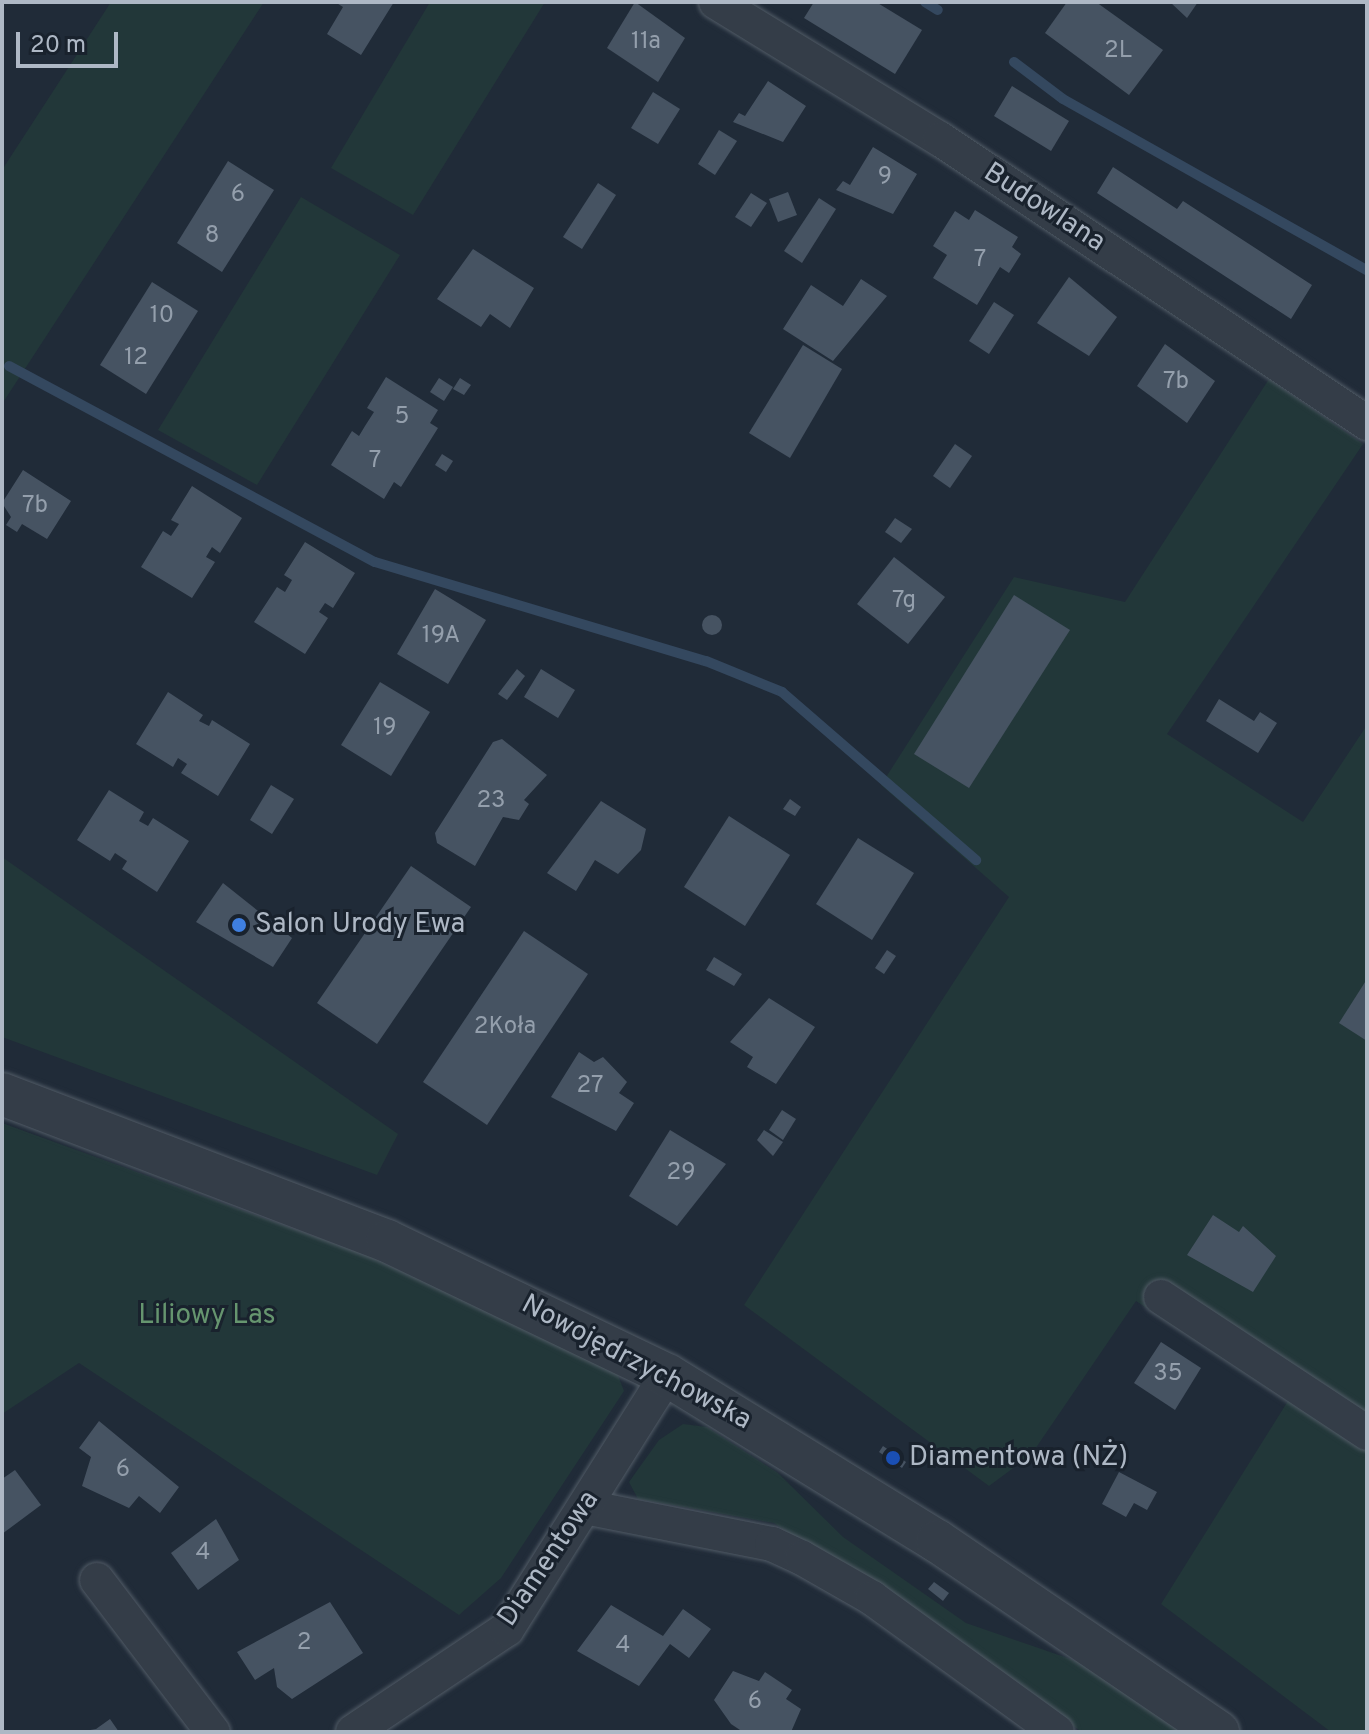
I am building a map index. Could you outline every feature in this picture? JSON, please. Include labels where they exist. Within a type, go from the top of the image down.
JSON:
[{"type":"street","name":"Budowlana","points":[[716,2],[940,139],[1367,423]]},
{"type":"street","name":"Nowojędrzychowska","points":[[2,1094],[387,1241],[667,1375],[937,1541],[1218,1732]]},
{"type":"street","points":[[1161,1297],[1367,1433]]},
{"type":"street","name":"Diamentowa","points":[[353,1732],[507,1629],[667,1375]]},
{"type":"street","points":[[585,1507],[772,1544],[802,1558],[872,1598],[1057,1732]]},
{"type":"street","points":[[97,1580],[213,1732]]},
{"type":"green space","points":[[111,2],[264,2],[2,404],[2,170]]},
{"type":"green space","points":[[430,2],[545,2],[413,215],[331,168]]},
{"type":"green space","points":[[301,197],[400,255],[257,485],[158,430]]},
{"type":"green space","points":[[1269,379],[1363,444],[1167,734],[1303,822],[1367,725],[1367,1732],[1331,1732],[1161,1604],[1288,1401],[1136,1301],[1031,1455],[989,1486],[744,1305],[1009,897],[881,785],[1014,577],[1125,602]]},
{"type":"green space","points":[[2,857],[398,1134],[377,1175],[2,1037]]},
{"type":"green space","name":"Liliowy Las","points":[[2,1123],[363,1254],[595,1358],[616,1370],[624,1391],[501,1578],[459,1615],[79,1363],[2,1414]]},
{"type":"green space","points":[[683,1424],[707,1427],[778,1473],[843,1537],[966,1623],[1079,1662],[1187,1732],[1082,1732],[774,1523],[638,1499],[629,1482],[659,1440]]},
{"type":"building","points":[[335,2],[394,2],[361,55],[327,34],[343,7]]},
{"type":"building","points":[[635,2],[685,38],[658,82],[607,48]]},
{"type":"building","points":[[814,2],[876,2],[922,30],[895,74],[804,18]]},
{"type":"building","points":[[1067,2],[1096,2],[1163,50],[1129,95],[1045,33]]},
{"type":"building","points":[[1170,2],[1198,2],[1187,18]]},
{"type":"building","points":[[768,81],[806,106],[783,142],[733,122],[739,113],[745,116]]},
{"type":"building","points":[[1012,86],[1069,121],[1051,151],[994,116]]},
{"type":"building","points":[[653,92],[680,109],[658,144],[631,128]]},
{"type":"building","points":[[719,130],[737,141],[715,175],[698,164]]},
{"type":"building","points":[[873,147],[917,174],[893,214],[836,190],[843,181],[850,185]]},
{"type":"building","points":[[228,161],[274,190],[222,272],[177,243]]},
{"type":"building","points":[[1113,167],[1177,209],[1183,201],[1312,285],[1291,319],[1097,193]]},
{"type":"building","points":[[598,183],[616,195],[582,249],[563,237]]},
{"type":"building","points":[[788,192],[797,215],[778,222],[769,199]]},
{"type":"building","points":[[751,193],[767,203],[751,227],[735,217]]},
{"type":"building","points":[[819,198],[836,209],[802,263],[784,251]]},
{"type":"building","points":[[975,210],[1018,237],[1012,247],[1021,254],[1009,273],[1000,267],[977,305],[933,278],[947,255],[933,246],[955,211],[969,220]]},
{"type":"building","points":[[473,249],[534,288],[510,328],[490,314],[481,327],[437,299]]},
{"type":"building","points":[[1069,277],[1117,317],[1089,356],[1037,323]]},
{"type":"building","points":[[861,279],[887,296],[833,361],[783,329],[811,285],[843,306]]},
{"type":"building","points":[[152,282],[198,311],[146,394],[100,365]]},
{"type":"building","points":[[994,302],[1014,315],[989,354],[969,341]]},
{"type":"building","points":[[1165,344],[1215,381],[1187,423],[1137,386]]},
{"type":"building","points":[[803,345],[842,369],[790,458],[749,433]]},
{"type":"building","points":[[386,377],[438,410],[430,423],[438,428],[401,487],[394,482],[384,499],[331,465],[352,431],[359,436],[374,412],[367,408]]},
{"type":"building","points":[[439,378],[453,387],[444,401],[430,392]]},
{"type":"building","points":[[460,378],[471,385],[464,395],[453,389]]},
{"type":"building","points":[[955,444],[972,456],[950,488],[933,476]]},
{"type":"building","points":[[442,454],[453,461],[446,472],[435,465]]},
{"type":"building","points":[[23,470],[71,501],[47,539],[22,524],[17,532],[6,525],[11,517],[2,503]]},
{"type":"building","points":[[192,486],[242,518],[220,553],[212,547],[206,557],[215,562],[192,598],[141,567],[163,531],[171,536],[179,524],[171,520]]},
{"type":"building","points":[[895,518],[912,529],[901,543],[885,532]]},
{"type":"building","points":[[305,542],[355,573],[333,608],[325,603],[319,612],[328,618],[305,654],[254,622],[277,587],[285,592],[292,580],[284,575]]},
{"type":"building","points":[[894,557],[945,597],[908,644],[857,604]]},
{"type":"building","points":[[435,589],[486,620],[448,684],[397,654]]},
{"type":"building","points":[[1014,595],[1070,630],[969,788],[914,754]]},
{"type":"building","points":[[712,615],[719,618],[722,625],[719,632],[712,635],[705,632],[702,625],[705,618]]},
{"type":"building","points":[[517,669],[525,676],[507,700],[498,694]]},
{"type":"building","points":[[541,669],[575,690],[558,718],[524,697]]},
{"type":"building","points":[[380,682],[430,712],[391,776],[341,745]]},
{"type":"building","points":[[168,692],[203,715],[199,721],[209,726],[212,720],[250,744],[218,796],[181,773],[187,764],[178,758],[173,767],[136,744]]},
{"type":"building","points":[[1219,699],[1254,721],[1260,712],[1277,723],[1258,753],[1206,721]]},
{"type":"building","points":[[502,739],[547,775],[524,800],[529,804],[519,820],[503,817],[475,866],[437,843],[435,833],[493,742]]},
{"type":"building","points":[[271,785],[294,799],[272,834],[250,820]]},
{"type":"building","points":[[109,790],[144,812],[139,821],[148,826],[153,818],[189,841],[157,892],[122,869],[127,861],[115,853],[110,861],[77,840]]},
{"type":"building","points":[[790,799],[801,807],[795,816],[783,809]]},
{"type":"building","points":[[601,801],[646,829],[641,850],[618,874],[595,860],[576,891],[547,873]]},
{"type":"building","points":[[729,816],[790,855],[745,926],[684,887]]},
{"type":"building","points":[[858,838],[914,873],[872,940],[816,904]]},
{"type":"building","points":[[411,866],[471,907],[377,1044],[317,1003]]},
{"type":"building","name":"Salon Urody Ewa","points":[[223,883],[292,938],[273,967],[196,922]]},
{"type":"building","points":[[524,931],[588,974],[487,1125],[423,1082]]},
{"type":"building","points":[[887,950],[896,956],[884,974],[875,968]]},
{"type":"building","points":[[714,957],[742,974],[734,986],[706,970]]},
{"type":"building","points":[[1367,979],[1367,1041],[1339,1023]]},
{"type":"building","points":[[769,998],[815,1027],[776,1084],[747,1067],[753,1057],[730,1042]]},
{"type":"building","points":[[579,1052],[594,1062],[603,1057],[627,1082],[619,1093],[634,1103],[616,1131],[551,1097]]},
{"type":"building","points":[[782,1110],[796,1119],[783,1140],[769,1130]]},
{"type":"building","points":[[670,1130],[726,1164],[677,1226],[629,1196]]},
{"type":"building","points":[[764,1130],[783,1142],[773,1156],[757,1140]]},
{"type":"building","points":[[1213,1215],[1239,1232],[1243,1226],[1276,1256],[1253,1292],[1187,1255]]},
{"type":"building","points":[[1161,1342],[1201,1368],[1175,1410],[1134,1383]]},
{"type":"building","points":[[99,1421],[179,1487],[160,1513],[139,1496],[129,1508],[82,1486],[91,1457],[79,1448]]},
{"type":"building","points":[[883,1446],[906,1462],[902,1468],[879,1452]]},
{"type":"building","points":[[15,1470],[41,1505],[2,1534],[2,1479]]},
{"type":"building","points":[[1119,1472],[1157,1492],[1147,1510],[1134,1503],[1126,1517],[1102,1504]]},
{"type":"building","points":[[216,1519],[239,1560],[198,1590],[171,1553]]},
{"type":"building","points":[[934,1582],[949,1593],[943,1601],[928,1589]]},
{"type":"building","points":[[330,1602],[363,1653],[292,1699],[277,1687],[274,1668],[255,1680],[237,1652]]},
{"type":"building","points":[[611,1605],[663,1636],[683,1609],[711,1629],[689,1658],[670,1644],[639,1686],[577,1651]]},
{"type":"building","points":[[733,1671],[759,1681],[765,1672],[792,1690],[786,1699],[801,1709],[791,1732],[743,1732],[731,1724],[714,1700]]},
{"type":"building","points":[[110,1719],[119,1732],[79,1732],[96,1729]]},
{"type":"waterway","points":[[925,2],[938,10]]},
{"type":"waterway","points":[[1014,62],[1063,99],[1367,270]]},
{"type":"waterway","points":[[9,366],[375,562],[706,661],[782,692],[976,860]]},
{"type":"place","name":"Salon Urody Ewa","points":[[239,925]]},
{"type":"place","name":"Diamentowa (NŻ)","points":[[893,1458]]}]
